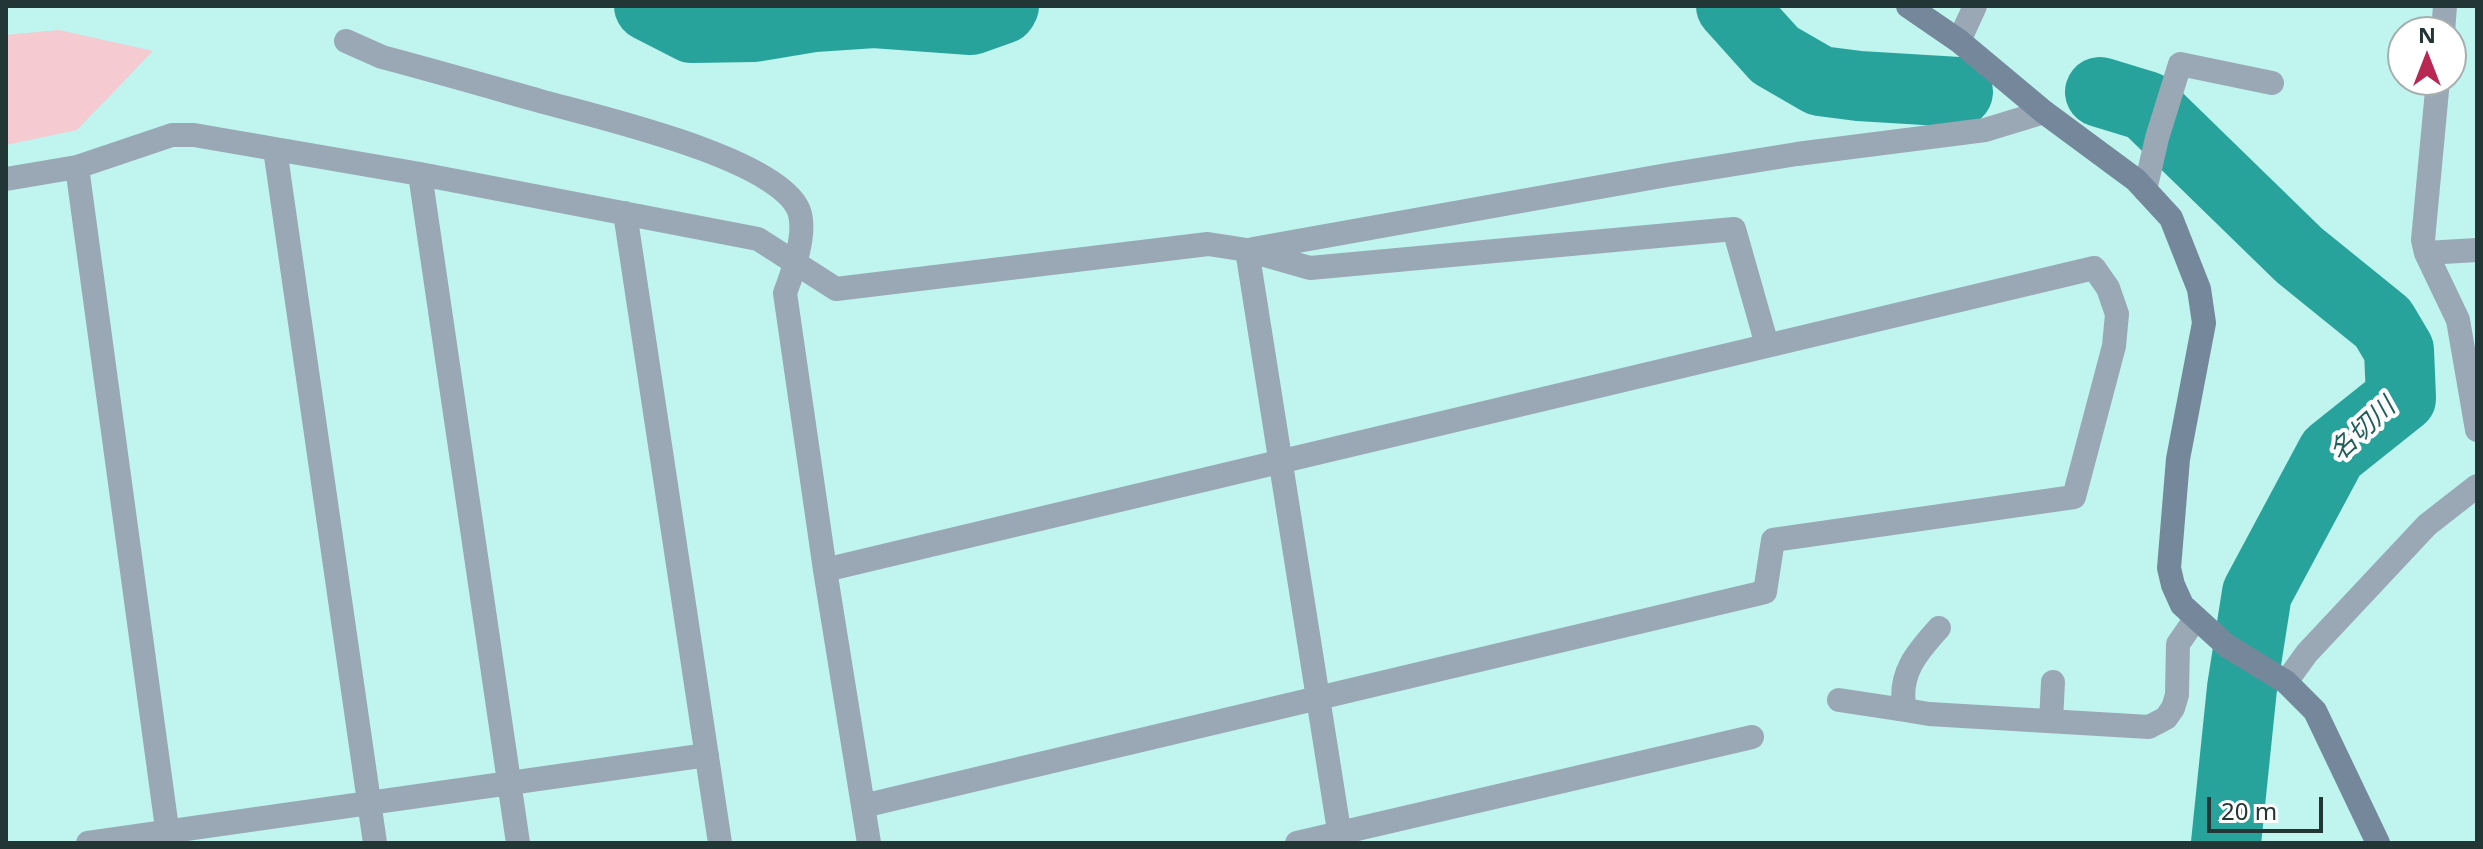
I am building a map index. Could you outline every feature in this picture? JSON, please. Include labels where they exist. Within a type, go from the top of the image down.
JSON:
[{"type":"street","points":[[1908,6],[1959,41],[2044,112],[2136,180],[2171,218],[2199,289],[2204,323],[2178,459],[2169,568],[2173,585],[2182,605],[2227,646],[2286,682],[2315,711],[2378,843]]},
{"type":"street","points":[[1959,41],[1975,6]]},
{"type":"street","points":[[346,41],[382,57],[645,130],[702,149],[769,179],[794,202],[800,212],[800,232],[796,264],[785,293],[869,843]]},
{"type":"street","points":[[2145,190],[2180,64],[2272,83]]},
{"type":"street","points":[[2436,96],[2423,240],[2426,253],[2458,320],[2477,430]]},
{"type":"street","points":[[1247,250],[1797,154],[1985,130],[2044,112]]},
{"type":"street","points":[[6,179],[77,167],[172,135],[194,135],[420,174],[758,239],[836,289],[1208,244],[1247,250],[1310,268],[1734,229],[1767,345]]},
{"type":"street","points":[[275,149],[375,843]]},
{"type":"street","points":[[77,167],[168,837]]},
{"type":"street","points":[[420,174],[518,843]]},
{"type":"street","points":[[625,213],[720,843]]},
{"type":"street","points":[[1247,250],[1340,838]]},
{"type":"street","points":[[2426,253],[2477,250]]},
{"type":"street","points":[[825,570],[2094,268],[2108,288],[2117,314],[2114,346],[2074,497],[1773,540],[1765,592],[863,806]]},
{"type":"street","points":[[2286,682],[2307,653],[2427,525],[2477,486]]},
{"type":"street","points":[[1839,700],[1929,714],[2149,727],[2158,724],[2173,708],[2177,695],[2178,644],[2196,618]]},
{"type":"street","points":[[1905,710],[1903,691],[1912,661],[1939,628]]},
{"type":"street","points":[[2051,721],[2053,682]]},
{"type":"street","points":[[1297,843],[1340,838],[1752,737]]},
{"type":"street","points":[[88,843],[168,837],[369,802],[707,755]]},
{"type":"shaded area","points":[[59,30],[153,51],[77,130],[6,145],[6,35]]},
{"type":"waterway","name":"名切川","points":[[649,6],[692,28],[754,27],[814,17],[874,13],[971,20],[1004,6]]},
{"type":"waterway","name":"名切川","points":[[1731,6],[1775,55],[1820,81],[1958,92]]},
{"type":"waterway","name":"名切川","points":[[2100,92],[2146,106],[2299,255],[2383,323],[2399,350],[2401,398],[2332,453],[2257,593],[2242,688],[2226,843]]}]
